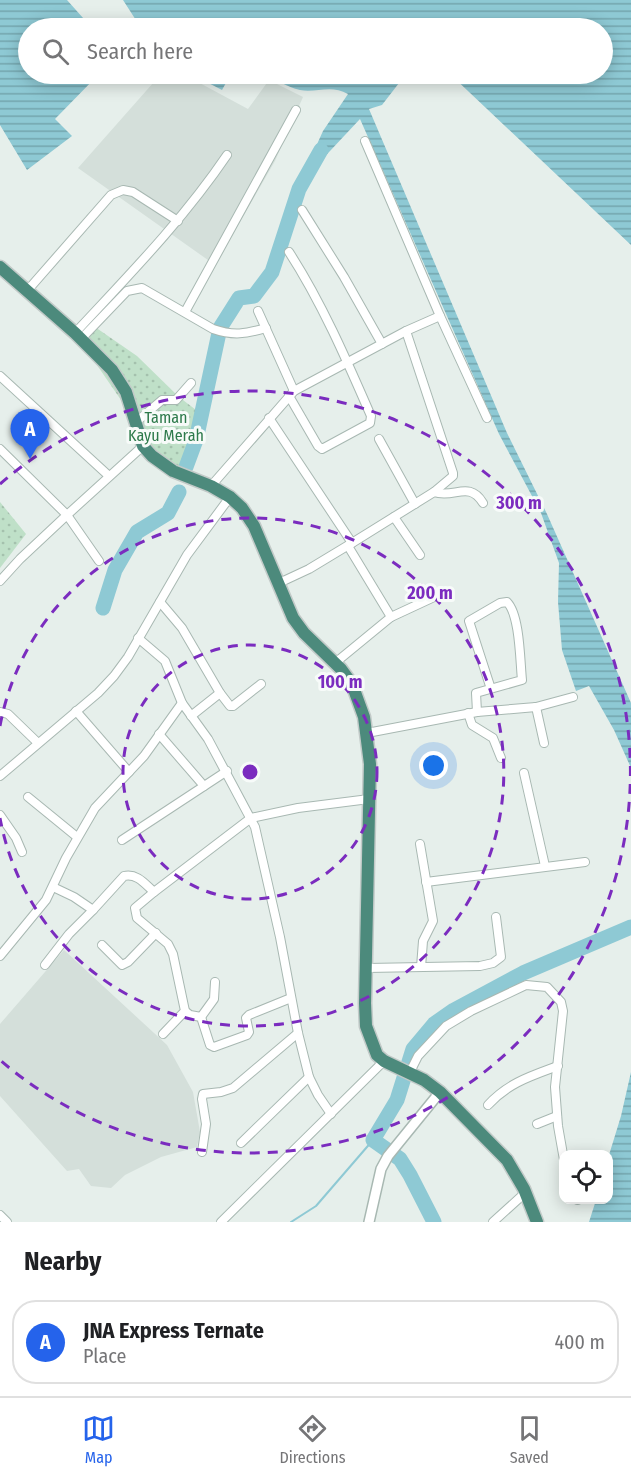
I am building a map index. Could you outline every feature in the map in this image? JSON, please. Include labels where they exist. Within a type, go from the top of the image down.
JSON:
[{"type":"highway","points":[[0,267],[78,336],[112,370],[126,392],[143,446],[160,464],[211,486],[230,497],[242,508],[254,526],[293,618],[352,684],[362,710],[367,733],[369,800],[366,1026],[377,1055],[440,1092],[507,1160],[525,1193],[537,1222]]},
{"type":"street","points":[[185,312],[296,110]]},
{"type":"street","points":[[365,141],[487,418]]},
{"type":"street","points":[[78,336],[178,221],[209,183],[227,155]]},
{"type":"street","points":[[27,291],[111,195],[123,190],[133,192],[178,221]]},
{"type":"street","points":[[302,210],[382,344]]},
{"type":"street","points":[[258,311],[292,394],[322,450],[370,423],[371,416],[347,362],[302,271],[289,252]]},
{"type":"street","points":[[78,336],[127,291],[135,288],[142,288],[213,329],[226,334],[241,335],[266,328]]},
{"type":"street","points":[[211,486],[292,394],[347,362],[441,316]]},
{"type":"street","points":[[279,583],[309,569],[394,517],[434,492],[453,476],[406,332]]},
{"type":"street","points":[[0,376],[109,476]]},
{"type":"street","points":[[135,423],[162,400],[176,400],[191,383]]},
{"type":"street","points":[[269,418],[350,544],[391,617]]},
{"type":"street","points":[[379,439],[415,504]]},
{"type":"street","points":[[0,581],[20,559],[143,446]]},
{"type":"street","points":[[0,449],[67,515],[99,561]]},
{"type":"street","points":[[434,492],[445,495],[471,491],[479,496],[483,503]]},
{"type":"street","points":[[0,775],[98,693],[114,676],[187,555],[230,497]]},
{"type":"street","points":[[394,517],[420,555]]},
{"type":"street","points":[[335,663],[391,617],[434,597]]},
{"type":"street","points":[[159,602],[182,628],[220,693],[230,705],[233,706],[261,684]]},
{"type":"street","points":[[477,712],[476,693],[491,689],[522,680],[515,617],[507,602],[500,603],[469,621],[491,689]]},
{"type":"street","points":[[138,638],[165,661],[182,703],[208,739],[227,771],[255,827],[309,1077],[331,1114]]},
{"type":"street","points":[[191,716],[220,693]]},
{"type":"street","points":[[367,733],[468,713],[536,706],[573,697]]},
{"type":"street","points":[[0,956],[41,908],[77,837],[95,808],[129,772],[182,703]]},
{"type":"street","points":[[536,706],[544,743]]},
{"type":"street","points":[[76,711],[129,772]]},
{"type":"street","points":[[0,712],[8,714],[38,743]]},
{"type":"street","points":[[468,713],[472,726],[493,738],[501,758]]},
{"type":"street","points":[[159,734],[204,786]]},
{"type":"street","points":[[122,840],[227,771]]},
{"type":"street","points":[[524,773],[545,866]]},
{"type":"street","points":[[28,797],[77,837]]},
{"type":"street","points":[[201,1017],[190,1015],[185,1011],[173,954],[168,944],[135,914],[135,908],[251,818],[298,808],[369,800]]},
{"type":"street","points":[[0,815],[16,838],[22,852]]},
{"type":"street","points":[[420,844],[433,921],[423,941],[422,967]]},
{"type":"street","points":[[426,882],[585,862]]},
{"type":"street","points":[[45,965],[69,934],[124,876],[135,876],[154,892]]},
{"type":"street","points":[[53,887],[93,910]]},
{"type":"street","points":[[367,968],[480,966],[498,960],[501,957],[501,949],[496,917]]},
{"type":"street","points":[[102,945],[122,965],[128,962],[156,933]]},
{"type":"street","points":[[201,1017],[214,999],[215,982]]},
{"type":"street","points":[[405,1070],[446,1026],[471,1011],[526,986],[547,987],[561,1002],[563,1011],[555,1087],[562,1150]]},
{"type":"street","points":[[201,1017],[210,1045],[214,1047],[247,1035],[249,1032],[246,1018],[249,1015],[291,998]]},
{"type":"street","points":[[162,1034],[185,1011]]},
{"type":"street","points":[[202,1152],[206,1124],[203,1094],[233,1088],[298,1033]]},
{"type":"street","points":[[221,1222],[384,1061]]},
{"type":"street","points":[[488,1105],[510,1085],[558,1066]]},
{"type":"street","points":[[241,1143],[309,1077]]},
{"type":"street","points":[[369,1222],[376,1180],[391,1152],[440,1092]]},
{"type":"street","points":[[537,1124],[557,1116]]},
{"type":"street","points":[[493,1222],[525,1193]]},
{"type":"street","points":[[0,1215],[8,1222]]},
{"type":"shaded area","points":[[152,84],[202,84],[248,109],[266,84],[277,84],[303,97],[275,161],[215,265],[78,168]]},
{"type":"shaded area","points":[[64,950],[167,1045],[193,1092],[200,1132],[197,1147],[161,1157],[125,1175],[111,1188],[91,1186],[79,1169],[67,1171],[0,1096],[0,1024]]},
{"type":"green space","name":"Taman Kayu Merah","points":[[95,327],[137,356],[179,397],[200,413],[185,464],[172,468],[142,446],[123,403],[80,344]]},
{"type":"green space","points":[[0,502],[26,534],[0,568]]},
{"type":"water","points":[[0,0],[67,0],[83,18],[18,18],[18,84],[89,84],[55,119],[72,136],[27,170],[0,125]]},
{"type":"water","points":[[123,0],[631,0],[631,245],[461,84],[613,84],[613,18],[135,18]]},
{"type":"water","points":[[210,84],[225,84],[222,90]]},
{"type":"water","points":[[284,84],[398,84],[382,105],[369,109],[507,433],[547,514],[631,703],[631,768],[614,730],[589,686],[576,691],[562,650],[558,602],[559,563],[541,513],[499,434],[360,119],[315,167],[308,164],[323,131],[348,94],[330,89],[306,91]]},
{"type":"water","points":[[631,1072],[631,1222],[589,1222],[595,1204],[613,1204],[613,1150],[611,1150]]},
{"type":"waterway","points":[[186,467],[196,440],[220,328],[239,298],[254,296],[272,272],[299,189],[321,150]]},
{"type":"waterway","points":[[103,608],[115,570],[137,532],[168,513],[179,492]]},
{"type":"waterway","points":[[434,1222],[400,1159],[373,1140],[397,1100],[413,1049],[434,1024],[454,1010],[523,973],[631,927]]},
{"type":"waterway","points":[[291,1222],[316,1206],[373,1140]]},
{"type":"place","name":"JNA Express Ternate","points":[[30,459]]}]
